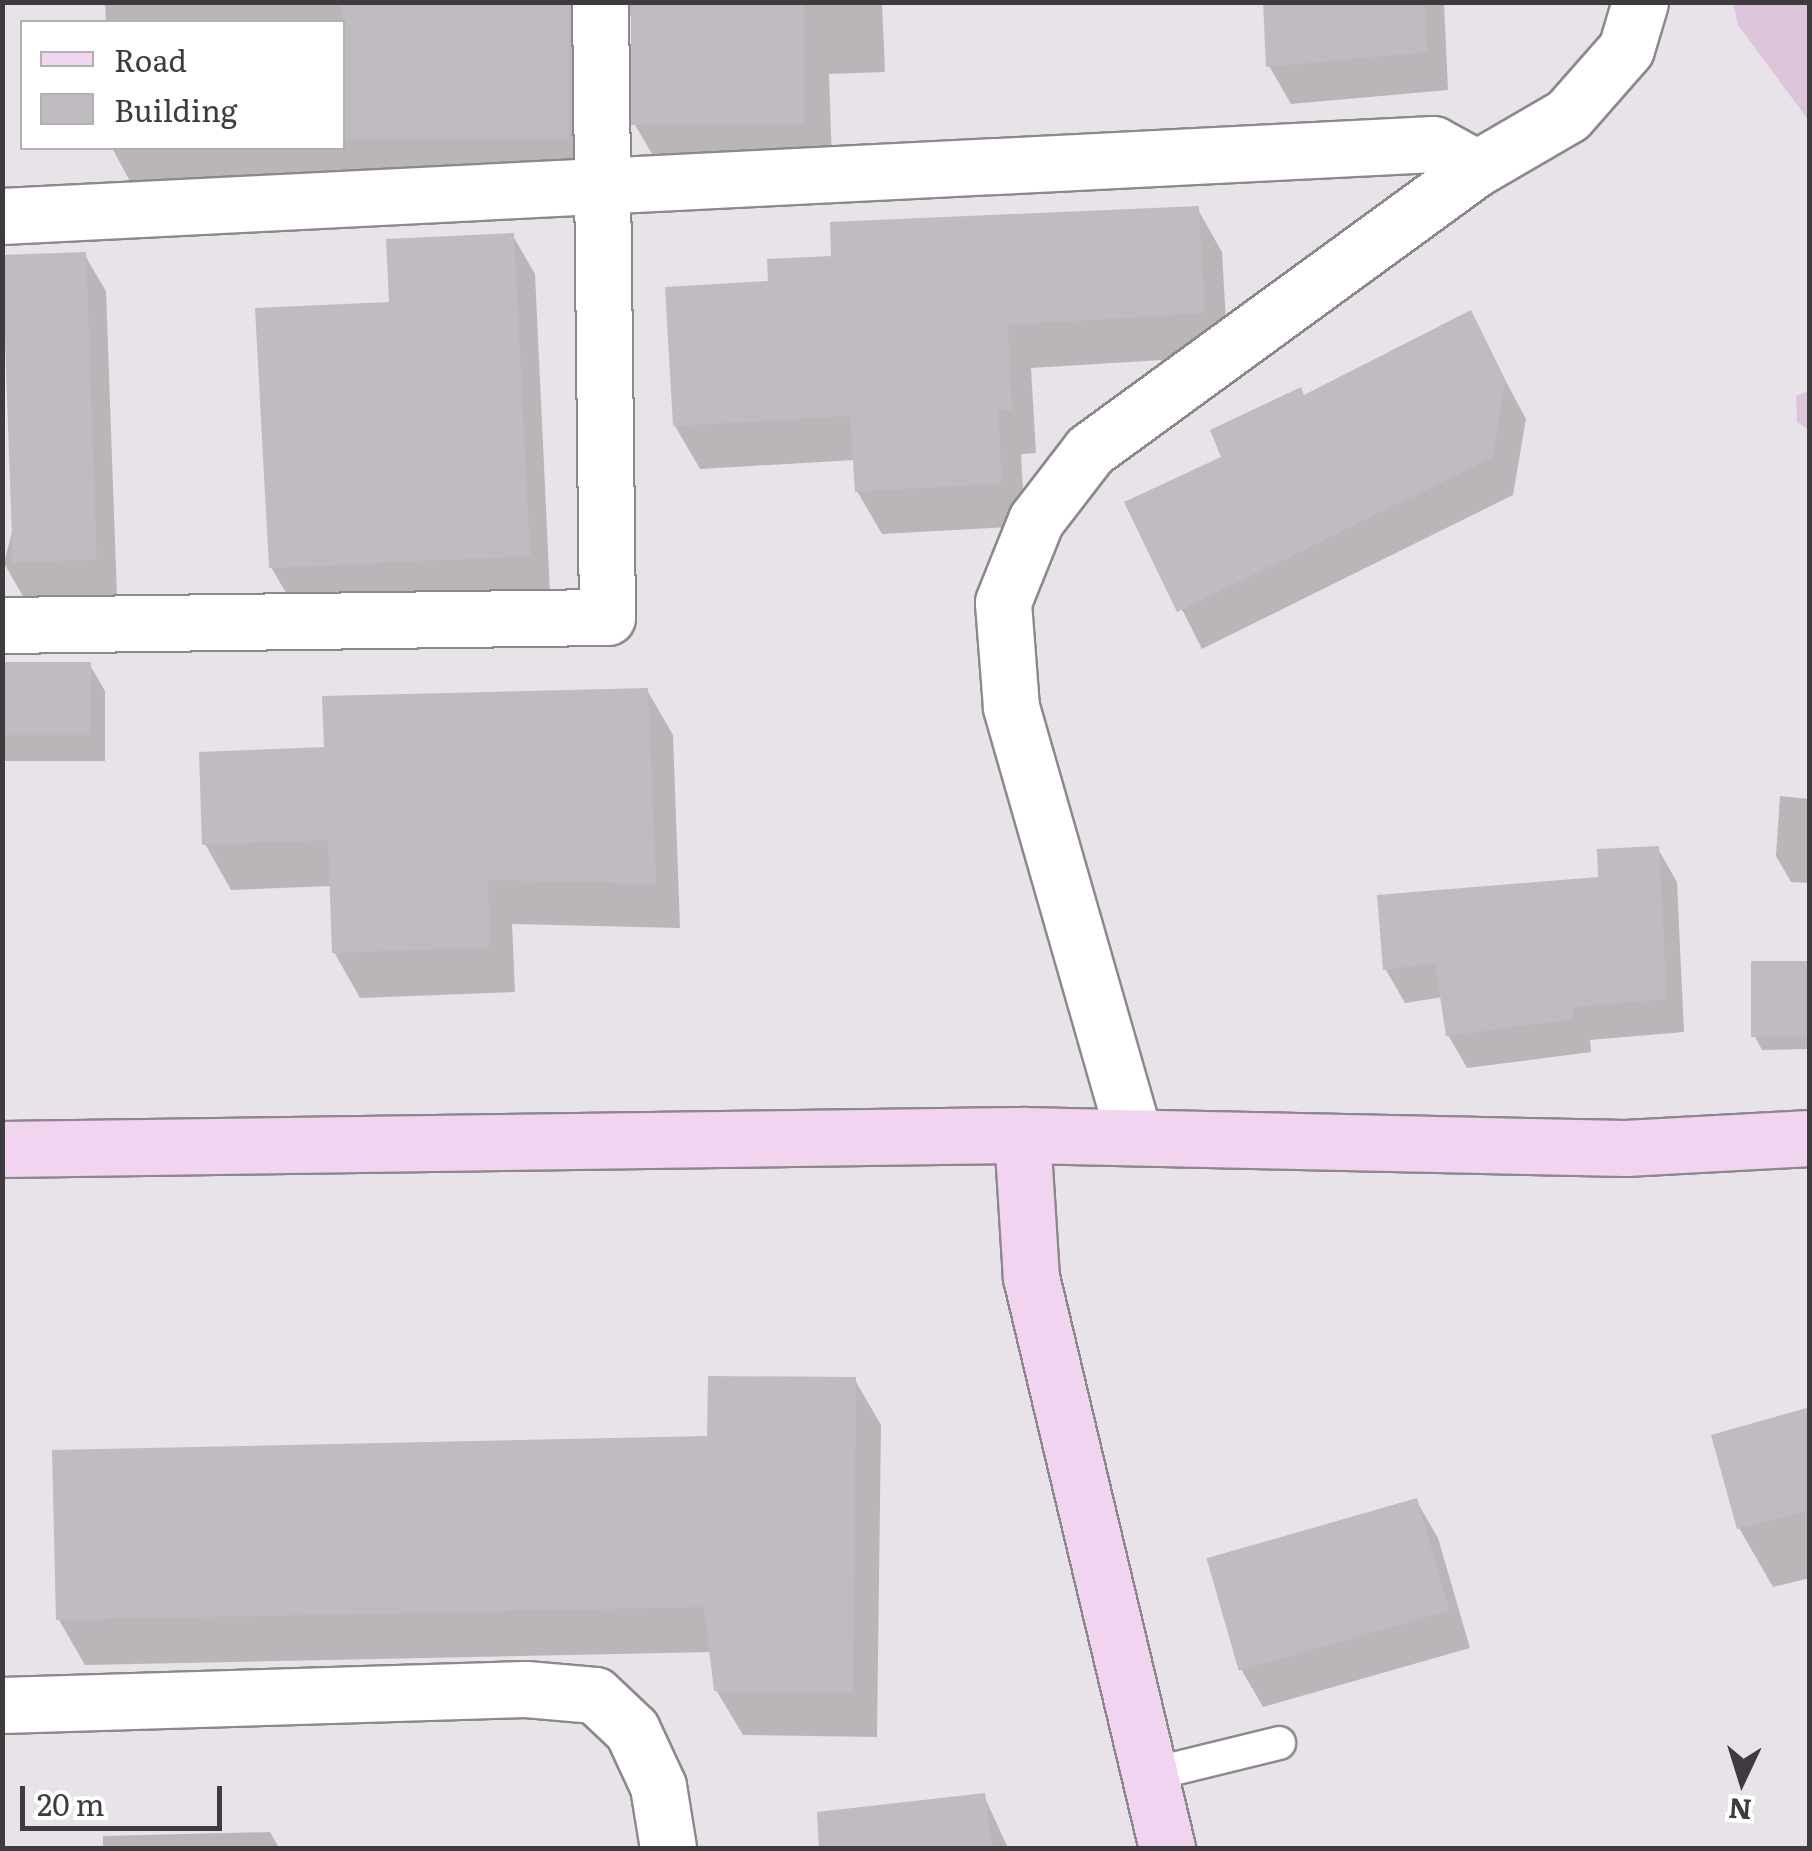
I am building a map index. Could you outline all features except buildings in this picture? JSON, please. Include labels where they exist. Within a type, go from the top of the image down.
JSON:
[{"type":"street","points":[[2,625],[607,617],[600,2]]},
{"type":"street","points":[[1134,1136],[1027,780],[1004,602],[1036,520],[1090,450],[1477,168],[1568,115],[1626,49],[1640,2]]},
{"type":"street","points":[[2,216],[604,182],[1433,144],[1477,168]]},
{"type":"street","points":[[1022,1135],[1031,1277],[1167,1848]]},
{"type":"street","points":[[2,1149],[1022,1135],[1624,1148],[1810,1138]]},
{"type":"street","points":[[2,1704],[526,1689],[595,1695],[632,1730],[658,1786],[668,1848]]},
{"type":"lane","points":[[1150,1776],[1278,1743]]},
{"type":"shaded area","points":[[1733,3],[1809,3],[1809,121],[1738,25]]},
{"type":"shaded area","points":[[1810,391],[1809,430],[1797,422],[1796,396]]}]
